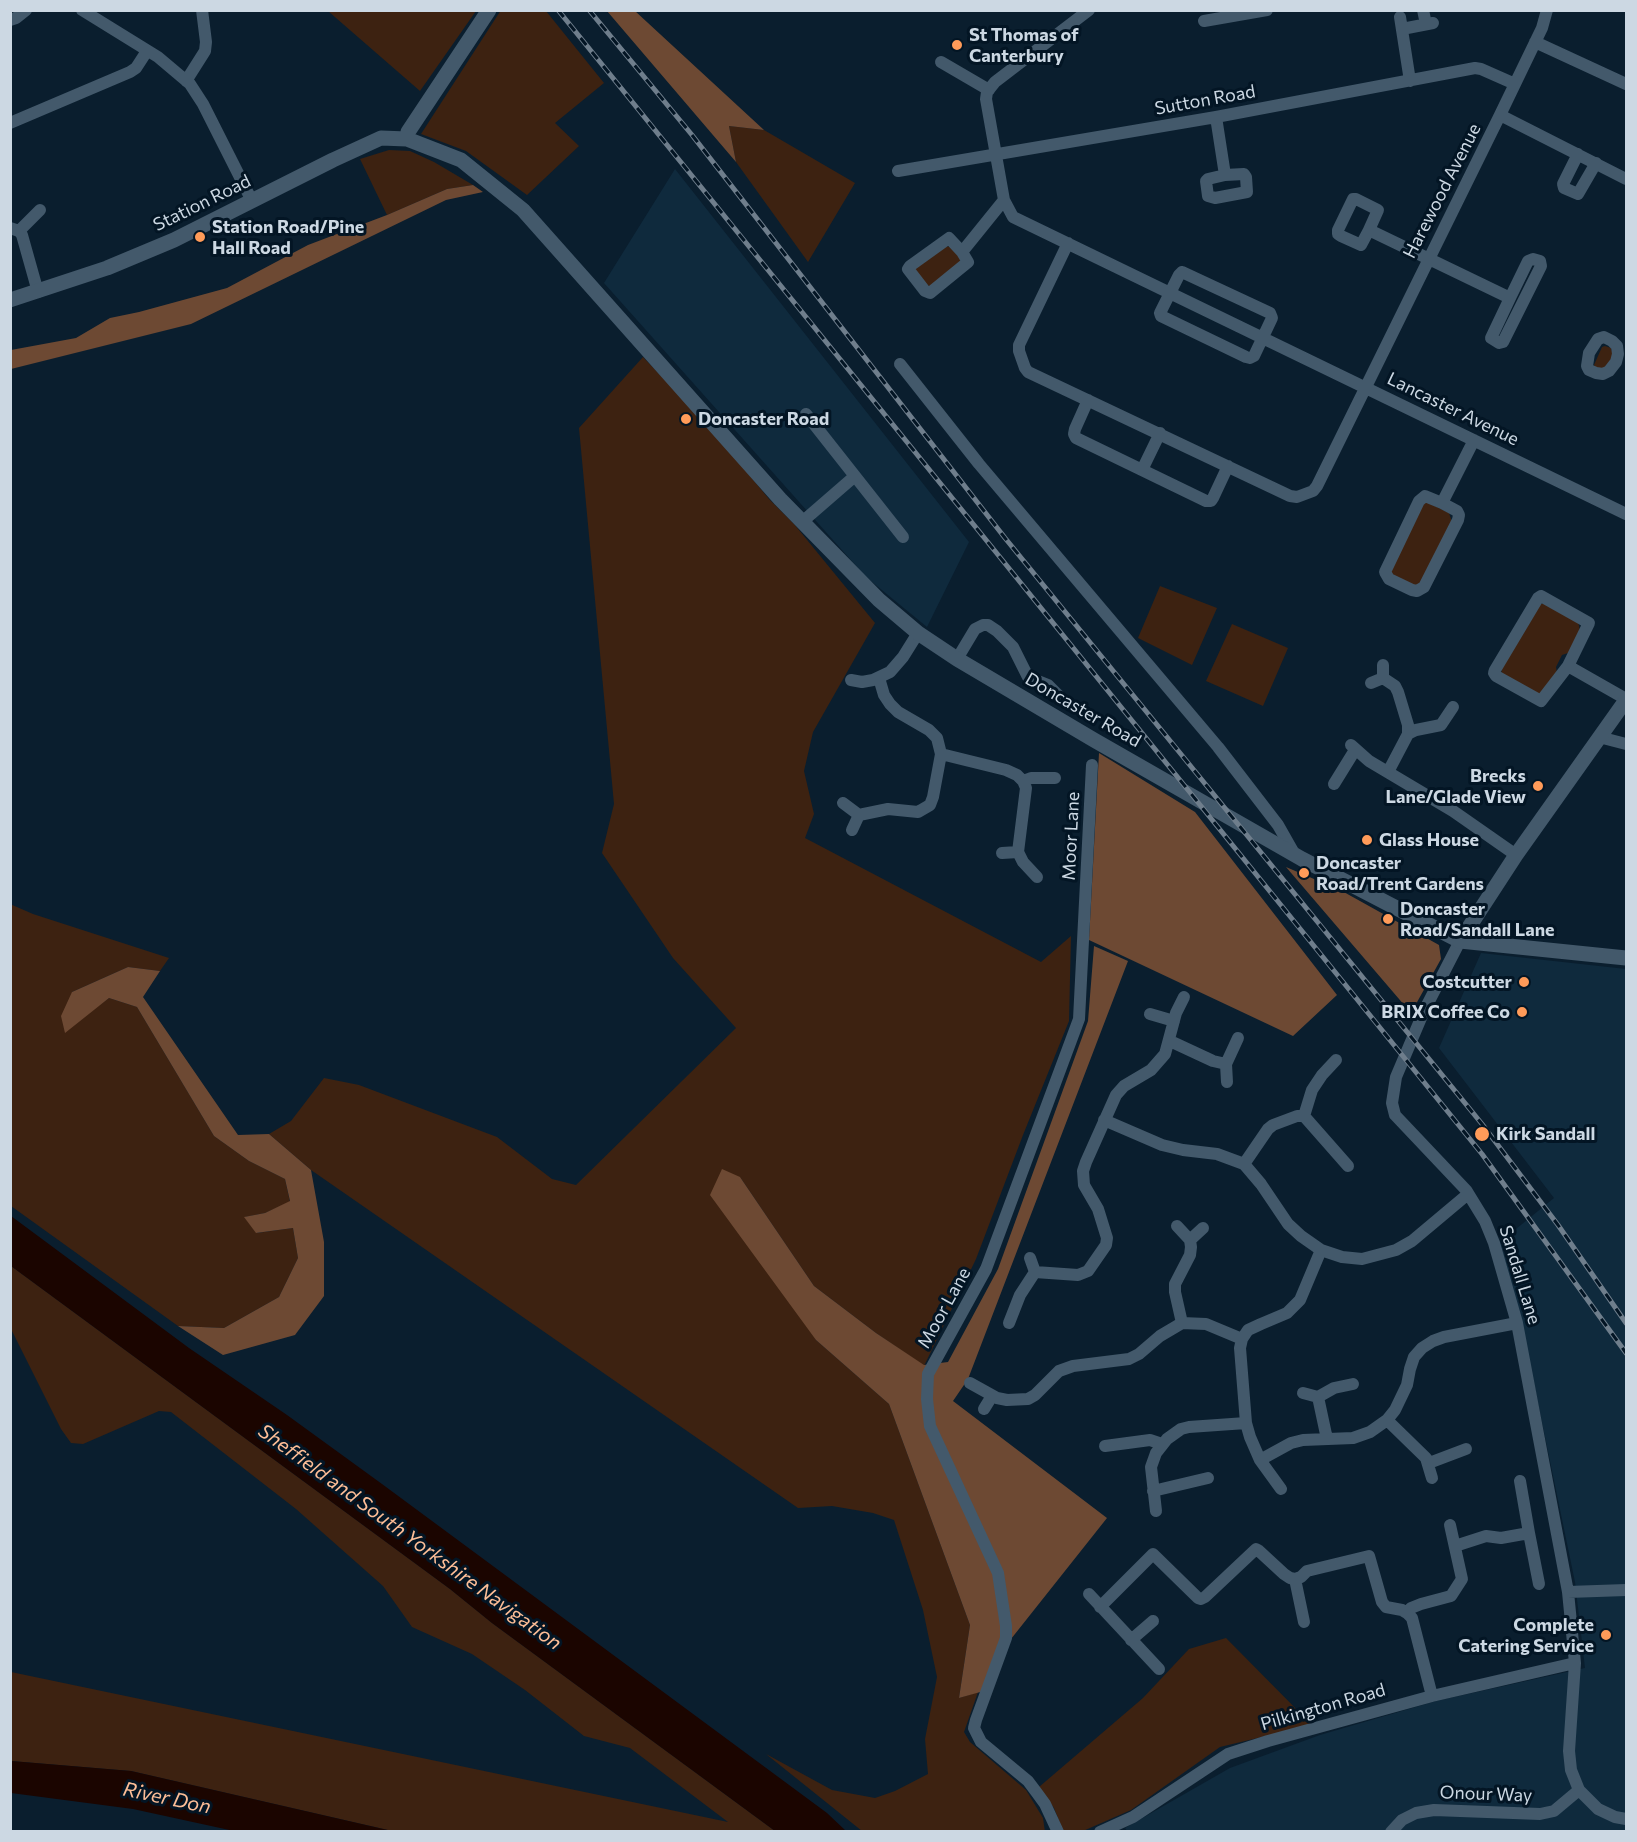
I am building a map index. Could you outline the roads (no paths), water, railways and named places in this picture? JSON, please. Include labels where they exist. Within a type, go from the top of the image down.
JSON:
[{"type":"street","points":[[10,20],[26,10]]},
{"type":"street","points":[[81,10],[158,57],[186,81],[203,104],[252,201]]},
{"type":"street","points":[[186,81],[205,51],[202,10]]},
{"type":"street","points":[[407,139],[408,132],[489,10]]},
{"type":"street","points":[[962,252],[1004,200],[986,99],[992,86],[1089,10]]},
{"type":"street","points":[[1204,21],[1267,10]]},
{"type":"street","points":[[1410,81],[1401,23],[1429,24],[1423,10]]},
{"type":"street","name":"Harewood Avenue","points":[[1228,466],[1290,496],[1297,497],[1313,491],[1317,486],[1536,42],[1547,10]]},
{"type":"street","points":[[1536,42],[1626,84]]},
{"type":"street","points":[[10,123],[130,72],[136,68],[147,51]]},
{"type":"street","points":[[941,62],[992,86]]},
{"type":"street","name":"Sutton Road","points":[[898,171],[1216,117],[1474,68],[1515,84]]},
{"type":"street","points":[[1500,115],[1626,179]]},
{"type":"street","points":[[1216,117],[1225,175]]},
{"type":"street","name":"Station Road","points":[[10,300],[107,268],[169,242],[381,138],[407,139]]},
{"type":"street","name":"Doncaster Road","points":[[407,139],[461,160],[523,210],[772,490],[879,600],[918,633],[1094,740],[1299,857],[1460,941],[1626,958]]},
{"type":"street","points":[[1578,154],[1563,184],[1564,188],[1578,194],[1596,163]]},
{"type":"street","name":"Lancaster Avenue","points":[[1004,200],[1013,217],[1626,514]]},
{"type":"street","points":[[38,292],[15,230],[40,210]]},
{"type":"street","points":[[1369,230],[1510,298]]},
{"type":"street","points":[[949,238],[962,252],[968,262],[930,293],[925,291],[909,269],[949,238]]},
{"type":"street","points":[[1068,243],[1019,345],[1024,368],[1028,372],[1160,433],[1228,466],[1211,501],[1206,501],[1076,438],[1075,429],[1088,400]]},
{"type":"street","points":[[1533,259],[1540,261],[1541,266],[1503,342],[1498,343],[1491,338],[1510,298],[1528,261],[1533,259]]},
{"type":"street","points":[[1182,272],[1270,314],[1272,318],[1263,338],[1254,356],[1246,357],[1162,318],[1160,313],[1182,272]]},
{"type":"street","points":[[900,364],[979,464],[1218,747],[1278,825],[1299,857]]},
{"type":"street","points":[[806,414],[903,537]]},
{"type":"street","points":[[1142,470],[1160,433]]},
{"type":"street","points":[[1442,503],[1474,440]]},
{"type":"street","points":[[802,522],[855,476]]},
{"type":"street","points":[[1425,496],[1442,503],[1457,511],[1459,515],[1424,587],[1417,591],[1412,590],[1389,579],[1385,572],[1419,501],[1425,496]]},
{"type":"street","points":[[1541,596],[1589,623],[1568,666],[1541,701],[1494,673],[1541,596]]},
{"type":"street","points":[[957,658],[975,629],[983,625],[988,626],[997,631],[1013,647],[1028,677],[1048,685],[1060,697]]},
{"type":"street","points":[[851,680],[862,682],[879,678],[890,672],[918,633]]},
{"type":"street","points":[[1383,665],[1383,678]]},
{"type":"street","points":[[1460,941],[1516,855],[1626,700],[1568,666]]},
{"type":"street","points":[[843,803],[859,815],[888,809],[918,812],[930,805],[933,796],[941,754],[937,738],[890,704],[884,695],[879,678]]},
{"type":"street","points":[[1371,683],[1383,678]]},
{"type":"street","points":[[1383,678],[1395,686],[1408,725],[1408,734],[1388,772]]},
{"type":"street","points":[[1408,734],[1416,729],[1441,725],[1453,707]]},
{"type":"street","points":[[1599,737],[1626,744]]},
{"type":"street","points":[[1334,784],[1353,748],[1369,761],[1453,811],[1516,855]]},
{"type":"street","points":[[941,754],[1006,770],[1017,775],[1023,782],[1026,788],[1018,852],[1023,862],[1037,877]]},
{"type":"street","name":"Moor Lane","points":[[1058,1832],[1045,1804],[1028,1781],[981,1742],[974,1728],[1006,1638],[1006,1626],[998,1573],[930,1426],[927,1399],[928,1374],[986,1269],[1079,1019],[1092,765]]},
{"type":"street","points":[[1023,782],[1031,778],[1055,778]]},
{"type":"street","points":[[852,830],[859,815]]},
{"type":"street","points":[[1002,853],[1018,852]]},
{"type":"street","name":"Sandall Lane","points":[[1460,941],[1424,1011],[1396,1077],[1392,1103],[1395,1115],[1468,1194],[1485,1221],[1494,1243],[1517,1323],[1568,1592],[1575,1663],[1569,1751],[1571,1770],[1579,1790],[1598,1809],[1615,1817],[1626,1819]]},
{"type":"street","points":[[1035,1272],[1078,1275],[1088,1271],[1106,1245],[1107,1238],[1098,1209],[1084,1185],[1083,1171],[1116,1095],[1124,1086],[1151,1070],[1165,1054],[1174,1021],[1184,997]]},
{"type":"street","points":[[1150,1014],[1174,1021]]},
{"type":"street","points":[[1227,1082],[1226,1064],[1238,1038]]},
{"type":"street","points":[[1170,1041],[1213,1061],[1226,1064]]},
{"type":"street","points":[[1304,1116],[1312,1090],[1336,1060]]},
{"type":"street","points":[[1244,1164],[1273,1125],[1297,1116],[1304,1116],[1348,1166]]},
{"type":"street","points":[[1104,1120],[1162,1145],[1217,1154],[1244,1164],[1261,1184],[1288,1224],[1321,1250],[1342,1257],[1362,1259],[1396,1250],[1412,1241],[1468,1194]]},
{"type":"street","points":[[1177,1226],[1190,1240],[1191,1247],[1190,1255],[1175,1284],[1182,1323]]},
{"type":"street","points":[[1190,1240],[1203,1228]]},
{"type":"street","points":[[1281,1489],[1260,1460],[1246,1423],[1240,1348],[1242,1339],[1248,1330],[1294,1308],[1300,1300],[1321,1250]]},
{"type":"street","points":[[1030,1258],[1035,1272]]},
{"type":"street","points":[[1009,1323],[1020,1295],[1035,1272]]},
{"type":"street","points":[[970,1383],[992,1396],[1007,1400],[1028,1398],[1035,1395],[1059,1371],[1072,1366],[1129,1359],[1182,1323],[1206,1324],[1242,1339]]},
{"type":"street","points":[[1260,1460],[1291,1443],[1303,1440],[1353,1438],[1370,1432],[1387,1420],[1401,1400],[1414,1357],[1422,1348],[1444,1337],[1517,1323]]},
{"type":"street","points":[[1303,1393],[1318,1396],[1334,1388],[1353,1384]]},
{"type":"street","points":[[984,1409],[992,1396]]},
{"type":"street","points":[[1318,1396],[1327,1439]]},
{"type":"street","points":[[1387,1420],[1426,1458],[1432,1478]]},
{"type":"street","points":[[1156,1511],[1150,1467],[1162,1444],[1173,1434],[1189,1427],[1246,1423]]},
{"type":"street","points":[[1105,1446],[1149,1440],[1162,1444]]},
{"type":"street","points":[[1428,1463],[1466,1449]]},
{"type":"street","points":[[1153,1491],[1208,1478]]},
{"type":"street","points":[[1520,1481],[1539,1584]]},
{"type":"street","points":[[1407,1612],[1421,1604],[1451,1596],[1462,1579],[1450,1525]]},
{"type":"street","points":[[1455,1546],[1486,1536],[1502,1538],[1529,1533]]},
{"type":"street","points":[[1100,1607],[1153,1554],[1201,1599],[1256,1549],[1284,1574],[1295,1579],[1307,1571],[1370,1556],[1382,1602],[1386,1607],[1407,1612],[1412,1618],[1432,1696]]},
{"type":"street","points":[[1295,1579],[1304,1622]]},
{"type":"street","points":[[1568,1592],[1626,1590]]},
{"type":"street","points":[[1089,1594],[1159,1669]]},
{"type":"street","points":[[1131,1640],[1154,1621]]},
{"type":"street","name":"Pilkington Road","points":[[1100,1832],[1133,1817],[1227,1754],[1432,1696],[1575,1663]]},
{"type":"street","name":"Onour Way","points":[[1391,1832],[1402,1820],[1416,1813],[1434,1810],[1521,1814],[1547,1812],[1554,1810],[1579,1790]]},
{"type":"water","name":"Sheffield and South Yorkshire Navigation","points":[[11,1216],[189,1348],[382,1484],[827,1813],[846,1831],[775,1831],[492,1623],[450,1589],[11,1266]]},
{"type":"water","name":"River Don","points":[[11,1761],[131,1771],[392,1831],[234,1831],[133,1809],[11,1793]]},
{"type":"railway","points":[[558,10],[1482,1154],[1626,1353]]},
{"type":"railway","points":[[589,10],[692,135],[1005,538],[1482,1124],[1558,1225],[1626,1323]]},
{"type":"place","name":"St Thomas of Canterbury","points":[[957,45]]},
{"type":"place","name":"Station Road/Pine Hall Road","points":[[200,237]]},
{"type":"place","name":"Doncaster Road","points":[[686,419]]},
{"type":"place","name":"Brecks Lane/Glade View","points":[[1538,786]]},
{"type":"place","name":"Glass House","points":[[1367,840]]},
{"type":"place","name":"Doncaster Road/Trent Gardens","points":[[1304,873]]},
{"type":"place","name":"Doncaster Road/Sandall Lane","points":[[1388,919]]},
{"type":"place","name":"Costcutter","points":[[1524,982]]},
{"type":"place","name":"BRIX Coffee Co","points":[[1522,1012]]},
{"type":"place","name":"Kirk Sandall","points":[[1482,1134]]},
{"type":"place","name":"Complete Catering Service","points":[[1606,1635]]}]
